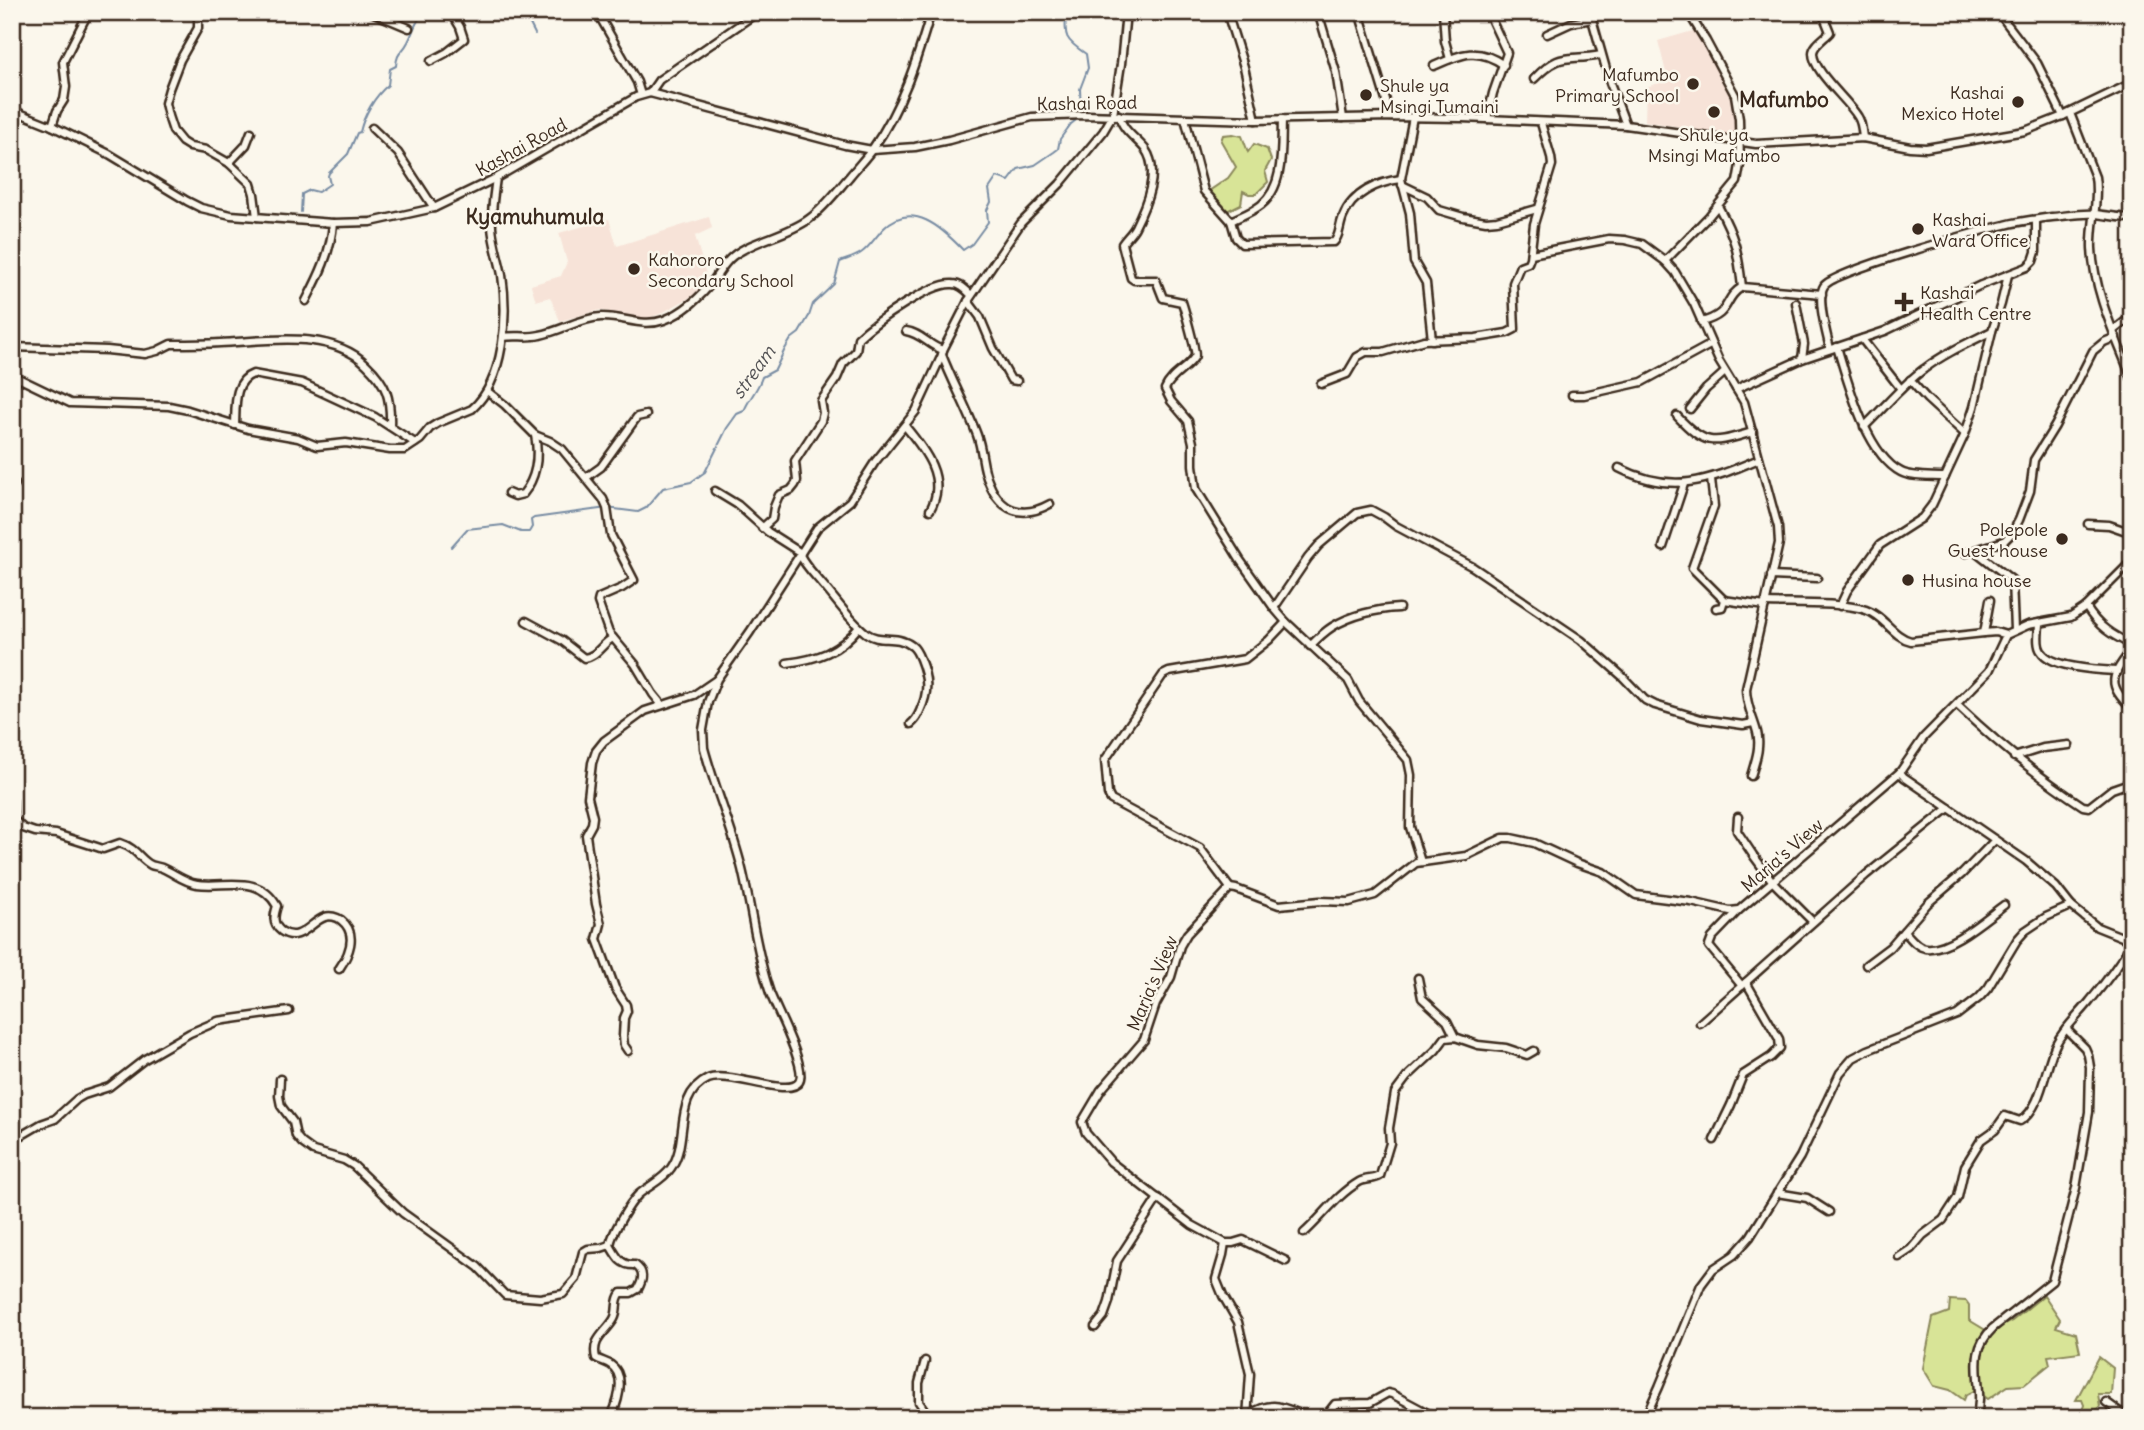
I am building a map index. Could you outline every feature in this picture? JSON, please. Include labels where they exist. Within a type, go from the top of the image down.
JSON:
[{"type":"street","points":[[198,12],[198,28],[174,75],[166,108],[173,131],[182,142],[190,147],[206,150],[229,163],[253,188],[257,217]]},
{"type":"street","points":[[371,12],[409,28]]},
{"type":"street","points":[[431,61],[464,39],[451,12]]},
{"type":"street","points":[[611,12],[599,16],[637,82],[640,95]]},
{"type":"street","points":[[649,93],[664,75],[758,12]]},
{"type":"street","points":[[503,337],[539,336],[591,318],[642,323],[667,319],[693,303],[733,256],[792,229],[817,213],[872,150],[900,103],[920,51],[931,12]]},
{"type":"street","points":[[611,1418],[618,1400],[617,1371],[609,1363],[596,1358],[594,1350],[598,1337],[615,1316],[616,1298],[621,1293],[631,1293],[638,1289],[643,1276],[635,1265],[619,1260],[610,1245],[614,1231],[633,1201],[671,1169],[681,1144],[682,1115],[700,1085],[718,1077],[793,1088],[799,1084],[801,1077],[800,1066],[766,978],[757,946],[743,870],[704,748],[703,730],[708,702],[717,679],[817,528],[841,509],[858,490],[875,462],[916,411],[970,298],[1021,223],[1071,171],[1116,115],[1126,12]]},
{"type":"street","points":[[1318,12],[1336,72],[1343,118]]},
{"type":"street","points":[[1359,12],[1391,117]]},
{"type":"street","points":[[1443,12],[1445,41],[1450,59]]},
{"type":"street","points":[[1665,261],[1718,206],[1737,182],[1740,165],[1735,95],[1688,12]]},
{"type":"street","points":[[1822,12],[1830,32],[1814,48],[1815,60],[1859,118],[1863,138]]},
{"type":"street","points":[[1998,12],[2037,62],[2067,114],[2095,177],[2097,187],[2092,247],[2096,274],[2132,379]]},
{"type":"street","points":[[52,126],[64,100],[66,87],[63,62],[88,13]]},
{"type":"street","points":[[1547,34],[1591,16],[1601,55],[1626,125]]},
{"type":"street","points":[[1229,19],[1256,120]]},
{"type":"street","points":[[1487,120],[1507,50],[1492,21]]},
{"type":"street","points":[[1434,66],[1464,55],[1482,53],[1504,65]]},
{"type":"street","points":[[1534,79],[1559,59],[1601,55]]},
{"type":"street","name":"Kashai Road","points":[[12,110],[109,154],[194,205],[231,215],[333,223],[371,222],[434,208],[496,178],[640,95],[649,93],[872,150],[949,140],[1032,117],[1085,114],[1256,120],[1413,117],[1626,125],[1756,144],[1863,138],[1910,148],[1943,147],[2025,131],[2132,83]]},
{"type":"street","points":[[1116,115],[1145,149],[1152,164],[1151,183],[1143,208],[1135,227],[1122,244],[1131,278],[1136,281],[1157,280],[1163,298],[1182,302],[1189,334],[1196,350],[1194,357],[1164,389],[1188,421],[1193,443],[1195,482],[1199,494],[1274,608],[1310,646],[1342,673],[1359,701],[1408,760],[1411,775],[1410,827],[1421,862]]},
{"type":"street","points":[[1413,117],[1401,182],[1410,213],[1414,262],[1426,283],[1432,340]]},
{"type":"street","points":[[1185,118],[1204,191],[1231,221],[1236,238],[1242,244],[1334,242],[1350,204],[1377,184],[1401,182],[1427,197],[1438,210],[1463,217],[1497,220],[1537,209]]},
{"type":"street","points":[[1231,221],[1261,206],[1274,190],[1280,163],[1282,119]]},
{"type":"street","points":[[1321,384],[1347,374],[1357,358],[1366,352],[1383,352],[1415,342],[1476,338],[1513,332],[1516,326],[1513,283],[1520,266],[1528,263],[1531,254],[1537,209],[1552,164],[1541,123]]},
{"type":"street","points":[[372,128],[398,153],[434,208]]},
{"type":"street","points":[[229,163],[246,145],[251,132]]},
{"type":"street","points":[[12,376],[70,403],[169,406],[268,434],[298,438],[317,446],[346,443],[402,450],[415,443],[438,423],[472,409],[487,391],[495,368],[503,337],[505,305],[503,279],[492,231],[496,178]]},
{"type":"street","points":[[1718,206],[1733,234],[1742,286]]},
{"type":"street","points":[[1945,477],[1901,472],[1873,444],[1833,348],[1822,305],[1823,287],[1863,267],[1971,234],[2035,220],[2095,214],[2132,218]]},
{"type":"street","points":[[1735,389],[1802,359],[1918,317],[1982,285],[2027,267],[2036,256],[2035,220]]},
{"type":"street","points":[[306,301],[323,268],[333,223]]},
{"type":"street","points":[[1531,254],[1609,239],[1642,244],[1665,261],[1685,286],[1710,345],[1744,402],[1778,527],[1778,551],[1746,689],[1746,701],[1759,746],[1751,776]]},
{"type":"street","points":[[1840,606],[1847,591],[1880,545],[1929,511],[1965,434],[1978,395],[2008,275]]},
{"type":"street","points":[[762,528],[772,519],[779,495],[791,490],[795,485],[795,461],[821,421],[821,401],[843,364],[856,351],[858,338],[911,299],[944,285],[960,285],[980,317],[1004,371],[1011,380],[1017,382]]},
{"type":"street","points":[[1701,322],[1713,319],[1721,313],[1742,286],[1822,294]]},
{"type":"street","points":[[1796,303],[1804,344],[1802,359]]},
{"type":"street","points":[[1966,553],[2004,541],[2012,533],[2031,491],[2034,460],[2055,426],[2093,351],[2132,316]]},
{"type":"street","points":[[906,331],[915,333],[942,353],[980,442],[988,481],[1002,504],[1017,512],[1036,510],[1050,504]]},
{"type":"street","points":[[1864,427],[1910,380],[1951,351],[1992,331]]},
{"type":"street","points":[[1863,339],[1901,389]]},
{"type":"street","points":[[12,347],[145,354],[171,344],[290,340],[334,344],[356,355],[378,375],[388,394],[390,426]]},
{"type":"street","points":[[1572,395],[1584,395],[1642,382],[1710,345]]},
{"type":"street","points":[[1690,409],[1725,372]]},
{"type":"street","points":[[235,425],[239,387],[245,377],[253,374],[302,383],[366,412],[415,443]]},
{"type":"street","points":[[1910,380],[1965,434]]},
{"type":"street","points":[[487,391],[535,435],[558,445],[603,499],[611,535],[634,580],[598,599],[605,626],[662,705]]},
{"type":"street","points":[[586,477],[601,467],[637,416],[646,415]]},
{"type":"street","points":[[1677,416],[1692,432],[1708,441],[1725,440],[1753,432]]},
{"type":"street","points":[[905,426],[926,454],[937,482],[938,490],[930,510]]},
{"type":"street","points":[[508,493],[515,496],[523,494],[533,478],[536,463],[535,435]]},
{"type":"street","points":[[1619,468],[1647,480],[1684,484],[1711,479],[1759,459]]},
{"type":"street","points":[[1711,479],[1714,506],[1692,568],[1724,600],[1840,606],[1866,610],[1877,615],[1902,639],[1911,641],[1996,632],[2006,635],[2039,623],[2071,617],[2086,607],[2132,561]]},
{"type":"street","points":[[1663,547],[1684,484]]},
{"type":"street","points":[[715,491],[738,505],[762,528],[801,554],[810,571],[859,627],[874,638],[891,637],[913,647],[924,668],[928,686],[916,720],[911,724]]},
{"type":"street","points":[[1274,608],[1319,545],[1357,513],[1371,510],[1395,526],[1473,567],[1581,640],[1645,700],[1701,719],[1743,725],[1753,723]]},
{"type":"street","points":[[2088,524],[2109,525],[2132,533]]},
{"type":"street","points":[[1975,551],[2012,580],[2014,630]]},
{"type":"street","points":[[1771,576],[1817,578]]},
{"type":"street","points":[[1716,608],[1722,607],[1724,600]]},
{"type":"street","points":[[1984,633],[1990,600]]},
{"type":"street","points":[[2086,607],[2093,620],[2104,630],[2132,647],[2114,680],[2119,697],[2132,709]]},
{"type":"street","points":[[1310,646],[1324,632],[1338,624],[1383,609],[1399,608]]},
{"type":"street","points":[[526,621],[561,639],[584,658],[593,656],[604,643],[613,638]]},
{"type":"street","points":[[1230,888],[1200,848],[1111,800],[1105,760],[1163,675],[1245,659],[1286,622]]},
{"type":"street","points":[[2039,623],[2038,645],[2043,654],[2058,662],[2077,667],[2117,671]]},
{"type":"street","points":[[787,663],[802,661],[839,648],[859,627]]},
{"type":"street","name":"Maria's View","points":[[1224,1243],[1192,1225],[1111,1162],[1086,1133],[1082,1122],[1101,1090],[1144,1041],[1156,1004],[1171,977],[1180,946],[1187,934],[1230,888],[1279,905],[1320,901],[1349,902],[1375,895],[1421,862],[1466,856],[1503,838],[1521,839],[1603,872],[1636,895],[1691,902],[1730,911],[1739,910],[1900,772],[1924,737],[1989,671],[2006,635]]},
{"type":"street","points":[[628,1051],[623,1036],[626,1005],[615,988],[597,939],[601,924],[586,841],[593,817],[588,797],[592,763],[600,745],[645,711],[694,695],[717,679]]},
{"type":"street","points":[[1956,705],[2014,757],[2052,786],[2086,807],[2112,789],[2132,782]]},
{"type":"street","points":[[2014,757],[2043,748],[2069,745]]},
{"type":"street","points":[[1899,1257],[1942,1220],[1958,1197],[1965,1166],[1981,1140],[1995,1129],[2005,1116],[2020,1121],[2027,1117],[2038,1098],[2057,1043],[2132,942],[2097,927],[2071,906],[2043,874],[1900,772]]},
{"type":"street","points":[[12,800],[13,819],[23,828],[56,834],[103,849],[120,843],[137,851],[149,864],[198,885],[244,884],[265,892],[277,906],[275,924],[288,934],[297,935],[304,932],[324,917],[333,916],[341,920],[351,938],[347,955],[339,969]]},
{"type":"street","points":[[1700,1023],[1812,921],[1949,808]]},
{"type":"street","points":[[1738,817],[1737,831],[1773,882],[1812,921]]},
{"type":"street","points":[[1866,965],[1890,947],[1928,903],[1996,840]]},
{"type":"street","points":[[1904,931],[1918,945],[1926,948],[1940,947],[2004,905]]},
{"type":"street","points":[[1645,1418],[1701,1285],[1713,1269],[1743,1246],[1806,1145],[1840,1073],[1853,1058],[1957,1015],[1988,988],[2017,940],[2025,932],[2046,917],[2071,906]]},
{"type":"street","points":[[1714,1140],[1743,1075],[1780,1048],[1779,1040],[1744,984],[1709,946],[1712,938],[1739,910]]},
{"type":"street","points":[[1418,978],[1422,998],[1447,1021],[1455,1037]]},
{"type":"street","points":[[12,1141],[55,1119],[77,1099],[109,1087],[145,1059],[190,1032],[218,1021],[289,1011]]},
{"type":"street","points":[[1976,1418],[1979,1394],[1976,1356],[1979,1348],[1993,1328],[2052,1281],[2076,1188],[2089,1112],[2090,1068],[2085,1048],[2066,1029]]},
{"type":"street","points":[[1304,1233],[1356,1184],[1380,1176],[1390,1143],[1389,1128],[1395,1093],[1445,1038],[1455,1037],[1478,1045],[1506,1048],[1527,1055],[1534,1051]]},
{"type":"street","points":[[280,1079],[281,1106],[293,1122],[296,1136],[302,1143],[313,1151],[344,1160],[354,1166],[411,1219],[478,1267],[505,1295],[540,1298],[564,1294],[576,1279],[583,1252],[610,1245]]},
{"type":"street","points":[[1777,1193],[1807,1198],[1829,1212]]},
{"type":"street","points":[[1095,1327],[1109,1302],[1117,1261],[1158,1198]]},
{"type":"street","points":[[1247,1417],[1250,1374],[1238,1322],[1216,1279],[1224,1243],[1243,1240],[1286,1261]]},
{"type":"street","points":[[925,1361],[919,1383],[919,1402],[930,1418]]},
{"type":"street","points":[[1324,1418],[1335,1404],[1370,1403],[1388,1393],[1437,1418]]},
{"type":"street","points":[[2106,1402],[2128,1418]]},
{"type":"street","points":[[1247,1417],[1259,1408],[1271,1405],[1310,1418]]},
{"type":"shaded area","name":"Mafumbo Primary School","points":[[1696,30],[1735,96],[1734,136],[1645,121],[1646,87],[1668,80],[1658,41]]},
{"type":"shaded area","name":"Kahororo Secondary School","points":[[709,217],[712,228],[695,236],[708,281],[696,294],[660,314],[644,319],[600,310],[560,321],[550,297],[536,301],[531,285],[561,276],[567,262],[559,233],[609,219],[617,246]]},
{"type":"green space","points":[[1223,135],[1242,136],[1248,152],[1254,144],[1267,149],[1271,160],[1265,171],[1268,182],[1256,194],[1243,191],[1241,204],[1227,211],[1209,191],[1228,178],[1236,167],[1221,141]]},
{"type":"green space","points":[[2044,1295],[2060,1319],[2056,1327],[2076,1333],[2080,1352],[2048,1356],[2050,1364],[2024,1385],[2008,1386],[1988,1399],[1976,1390],[1966,1395],[1964,1400],[1950,1390],[1934,1386],[1923,1368],[1933,1318],[1949,1312],[1950,1300],[1966,1301],[1969,1305],[1969,1320],[1989,1332],[2012,1321]]},
{"type":"green space","points":[[2099,1357],[2113,1368],[2111,1394],[2098,1394],[2100,1406],[2095,1412],[2082,1411],[2082,1400],[2076,1400]]},
{"type":"waterway","points":[[301,212],[302,194],[310,190],[318,192],[330,184],[329,173],[348,154],[370,107],[388,85],[390,69],[396,66],[417,22],[426,12]]},
{"type":"waterway","points":[[524,12],[535,34]]},
{"type":"waterway","name":"stream","points":[[1066,12],[1067,37],[1086,54],[1088,68],[1080,89],[1081,113]]},
{"type":"waterway","name":"stream","points":[[451,547],[467,529],[503,525],[529,532],[532,527],[531,520],[534,518],[607,508],[638,512],[646,508],[663,488],[691,482],[705,472],[727,428],[737,414],[744,411],[762,377],[775,370],[791,339],[799,333],[809,316],[813,304],[834,284],[840,262],[861,253],[884,228],[905,217],[926,220],[946,233],[963,250],[972,244],[988,222],[987,210],[991,202],[989,189],[997,177],[1009,181],[1018,169],[1035,165],[1054,152],[1071,124],[1080,117]]},
{"type":"place","name":"Mafumbo Primary School","points":[[1693,84]]},
{"type":"place","name":"Shule ya Msingi Tumaini","points":[[1366,95]]},
{"type":"place","name":"Kashai Mexico Hotel","points":[[2018,102]]},
{"type":"place","name":"Shule ya Msingi Mafumbo","points":[[1714,112]]},
{"type":"place","name":"Kashai Ward Office","points":[[1918,229]]},
{"type":"place","name":"Kahororo Secondary School","points":[[634,269]]},
{"type":"place","name":"Kashai Health Centre","points":[[1904,302]]},
{"type":"place","name":"Polepole Guest house","points":[[2062,539]]},
{"type":"place","name":"Husina house","points":[[1908,580]]},
{"type":"district","name":"Mafumbo","points":[[1784,99]]},
{"type":"district","name":"Kyamuhumula","points":[[535,216]]}]
